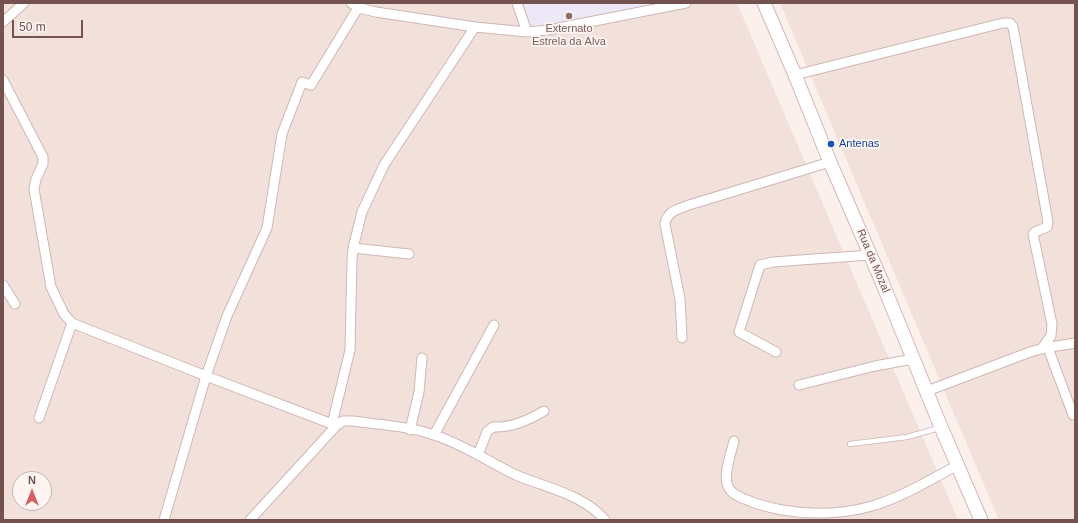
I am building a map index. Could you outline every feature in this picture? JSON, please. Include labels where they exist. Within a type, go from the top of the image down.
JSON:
[{"type":"main road","name":"Rua da Mozal","points":[[764,3],[981,520]]},
{"type":"street","points":[[3,22],[15,7],[24,3]]},
{"type":"street","points":[[517,3],[527,32]]},
{"type":"street","points":[[164,520],[206,376],[227,316],[267,228],[282,134],[302,82],[310,85],[357,5],[376,12],[475,27],[527,32],[548,30],[686,3]]},
{"type":"street","points":[[795,75],[1003,23],[1010,23],[1013,27],[1048,222],[1046,227],[1033,234],[1052,324],[1051,336],[1045,348],[1073,415]]},
{"type":"street","points":[[335,424],[350,350],[353,248],[362,212],[384,165],[475,27]]},
{"type":"street","points":[[3,80],[44,157],[44,164],[36,179],[34,189],[51,287],[64,314],[72,323],[206,376],[335,424]]},
{"type":"street","points":[[682,338],[680,299],[665,224],[669,215],[674,210],[689,205],[830,162]]},
{"type":"street","points":[[353,248],[409,254]]},
{"type":"street","points":[[776,352],[739,332],[760,265],[772,262],[870,255]]},
{"type":"street","points":[[3,285],[15,304]]},
{"type":"street","points":[[38,418],[72,323]]},
{"type":"street","points":[[434,434],[494,325]]},
{"type":"street","points":[[927,391],[1045,348],[1075,344]]},
{"type":"street","points":[[410,430],[419,392],[422,358]]},
{"type":"street","points":[[799,384],[875,366],[913,359]]},
{"type":"street","points":[[478,455],[487,432],[492,427],[501,428],[544,411]]},
{"type":"street","points":[[250,520],[335,424],[343,421],[353,421],[434,434],[458,444],[516,474],[573,497],[590,506],[605,520]]},
{"type":"street","points":[[734,441],[726,475],[727,483],[732,493],[761,505],[798,513],[852,510],[872,506],[910,490],[958,465]]},
{"type":"lane","points":[[850,444],[907,437],[941,427]]},
{"type":"shaded area","points":[[3,3],[737,3],[958,520],[3,520]]},
{"type":"shaded area","name":"Externato Estrela da Alva","points":[[523,3],[679,3],[537,29],[532,27]]},
{"type":"shaded area","points":[[780,3],[1075,3],[1075,520],[999,520]]},
{"type":"place","name":"Externato Estrela da Alva","points":[[569,16]]},
{"type":"place","name":"Antenas","points":[[831,144]]}]
